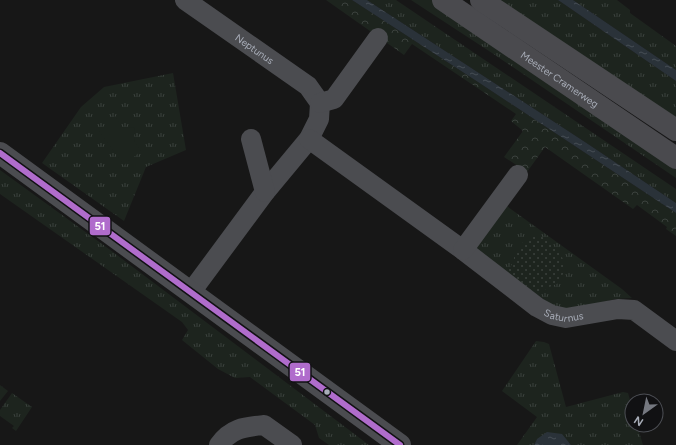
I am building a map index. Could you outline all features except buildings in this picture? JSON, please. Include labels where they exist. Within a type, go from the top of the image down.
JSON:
[{"type":"main road","name":"Meester Cramerweg","points":[[443,0],[676,158]]},
{"type":"main road","points":[[481,0],[676,130]]},
{"type":"street","name":"Neptunus","points":[[185,0],[308,86],[320,103]]},
{"type":"street","points":[[191,292],[265,192],[309,139],[318,119],[320,103],[334,99],[378,38]]},
{"type":"street","points":[[251,139],[265,192]]},
{"type":"street","name":"Saturnus","points":[[309,139],[463,250],[537,308],[552,315],[566,318],[618,309],[634,310],[676,341]]},
{"type":"street","points":[[0,153],[400,445]]},
{"type":"street","points":[[463,250],[518,175]]},
{"type":"street","points":[[219,445],[225,436],[241,427],[264,425],[292,445]]},
{"type":"green space","points":[[326,0],[352,0],[676,213],[676,236],[666,229],[667,227],[637,205],[633,209],[545,147],[527,172],[504,157],[523,131],[511,121],[516,114],[412,44],[404,55]]},
{"type":"green space","points":[[367,0],[396,0],[676,189],[676,203],[588,144]]},
{"type":"green space","points":[[411,0],[432,0],[676,164],[676,178],[492,53]]},
{"type":"green space","points":[[493,0],[558,0],[676,81],[676,123]]},
{"type":"green space","points":[[573,0],[617,0],[630,10],[630,13],[676,46],[676,70]]},
{"type":"green space","points":[[173,73],[186,150],[146,167],[124,221],[42,163],[81,107],[104,87]]},
{"type":"green space","points":[[115,116],[122,127],[135,128],[134,141],[141,151],[124,165],[99,131]]},
{"type":"green space","points":[[0,170],[109,249],[369,445],[329,445],[319,438],[315,425],[250,377],[235,378],[218,369],[182,340],[188,330],[182,322],[0,194]]},
{"type":"green space","points":[[504,204],[622,289],[632,298],[615,299],[566,312],[547,302],[475,248]]},
{"type":"green space","points":[[541,236],[558,251],[564,261],[564,268],[563,275],[559,283],[547,288],[538,295],[507,272],[514,261],[514,254],[524,241],[531,237]]},
{"type":"green space","points":[[536,341],[544,342],[549,344],[566,407],[623,392],[628,393],[624,393],[624,433],[639,433],[643,445],[571,445],[569,442],[537,439],[534,445],[517,445],[537,417],[502,391]]},
{"type":"green space","points":[[0,385],[8,391],[0,401]]},
{"type":"green space","points":[[12,393],[32,407],[16,431],[12,428],[14,426],[0,416],[0,410]]},
{"type":"water","points":[[352,0],[367,0],[588,144],[676,203],[676,213],[478,82]]},
{"type":"water","points":[[558,0],[573,0],[676,70],[676,81]]},
{"type":"water","points":[[547,432],[562,434],[571,445],[534,445],[537,439]]},
{"type":"transit line","name":"51","points":[[0,153],[400,445]]}]
